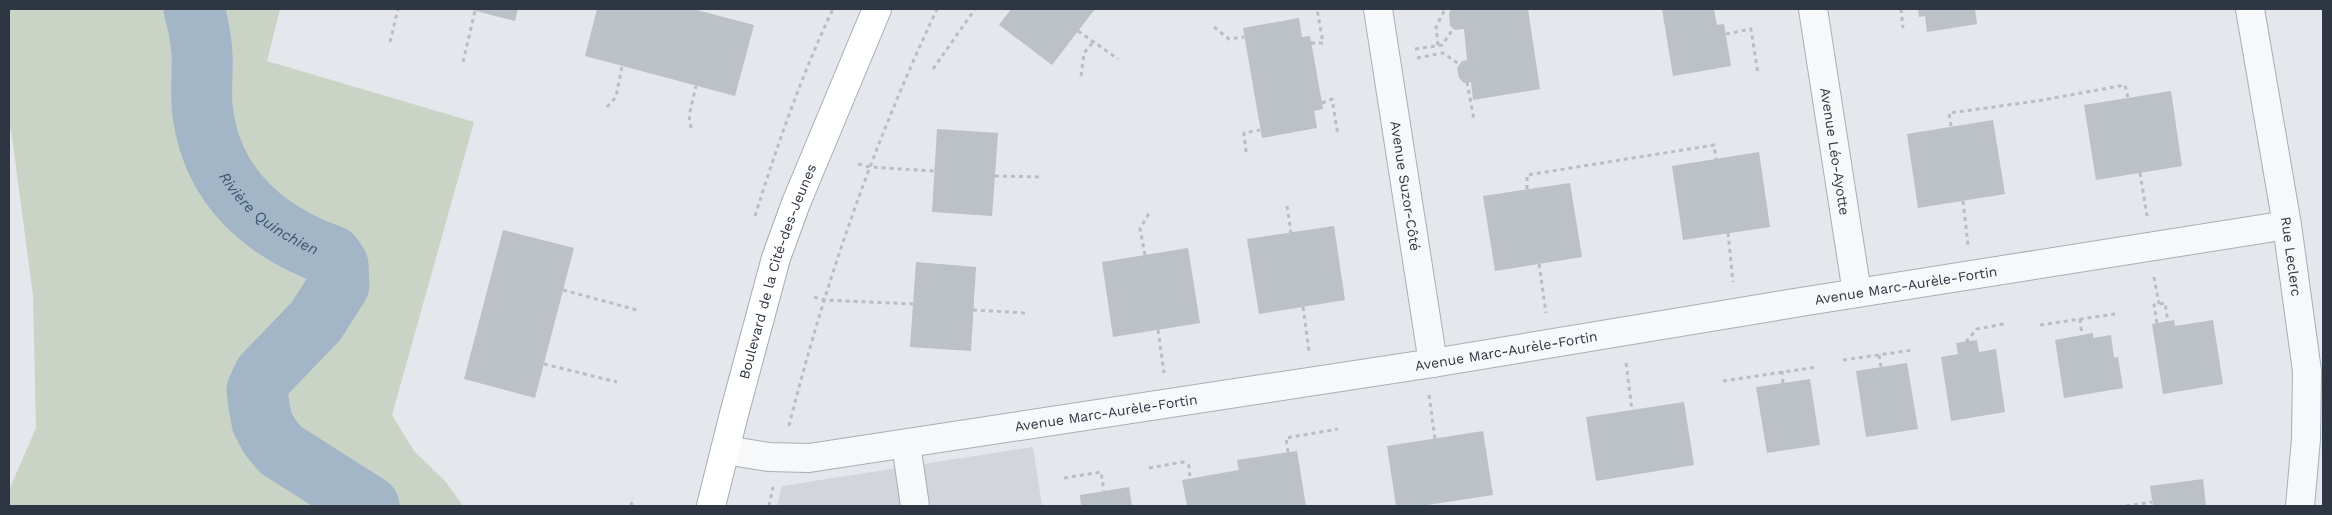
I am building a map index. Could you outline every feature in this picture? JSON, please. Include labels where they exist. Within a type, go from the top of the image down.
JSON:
[{"type":"main road","name":"Boulevard de la Cité-des-Jeunes","points":[[711,506],[776,258],[796,203],[877,9]]},
{"type":"main road","name":"Boulevard de la Cité-des-Jeunes","points":[[863,44],[884,9]]},
{"type":"street","name":"Avenue Suzor-Côté","points":[[1378,9],[1432,363]]},
{"type":"street","name":"Avenue Léo-Ayotte","points":[[1813,9],[1857,293]]},
{"type":"street","name":"Rue Leclerc","points":[[2250,9],[2287,225],[2307,371],[2306,439],[2300,506]]},
{"type":"street","name":"Avenue Marc-Aurèle-Fortin","points":[[725,450],[769,457],[808,458],[906,444],[1432,363],[2287,225]]},
{"type":"street","points":[[906,444],[915,506]]},
{"type":"path","points":[[390,42],[398,9]]},
{"type":"path","points":[[754,218],[780,138],[816,43],[833,9]]},
{"type":"path","points":[[791,418],[840,247],[887,122],[937,9]]},
{"type":"path","points":[[933,69],[975,9]]},
{"type":"path","points":[[1311,43],[1323,43],[1316,9]]},
{"type":"path","points":[[1438,45],[1436,27],[1446,9]]},
{"type":"path","points":[[1901,9],[1903,28]]},
{"type":"path","points":[[463,62],[475,11]]},
{"type":"path","points":[[1214,26],[1229,39],[1244,37]]},
{"type":"path","points":[[1408,50],[1442,44],[1453,29]]},
{"type":"path","points":[[1726,34],[1750,29],[1758,74]]},
{"type":"path","points":[[1078,31],[1118,59]]},
{"type":"path","points":[[1082,76],[1084,53],[1093,42]]},
{"type":"path","points":[[1409,59],[1443,53],[1459,64]]},
{"type":"path","points":[[607,107],[616,97],[622,66]]},
{"type":"path","points":[[1467,82],[1474,120]]},
{"type":"path","points":[[1951,126],[1949,113],[2037,101],[2125,84],[2128,98]]},
{"type":"path","points":[[691,128],[689,116],[696,86]]},
{"type":"path","points":[[1322,103],[1332,100],[1338,135]]},
{"type":"path","points":[[1246,152],[1244,133],[1260,130]]},
{"type":"path","points":[[1527,189],[1527,175],[1714,145],[1716,159]]},
{"type":"path","points":[[858,164],[870,168],[934,171]]},
{"type":"path","points":[[2140,173],[2148,223]]},
{"type":"path","points":[[995,176],[1043,177]]},
{"type":"path","points":[[1963,201],[1969,254]]},
{"type":"path","points":[[1287,206],[1291,233]]},
{"type":"path","points":[[1146,255],[1140,229],[1149,213]]},
{"type":"path","points":[[1728,233],[1734,288]]},
{"type":"path","points":[[1539,264],[1547,319]]},
{"type":"path","points":[[2153,271],[2159,304]]},
{"type":"path","points":[[563,290],[637,310]]},
{"type":"path","points":[[814,297],[824,300],[913,304]]},
{"type":"path","points":[[2157,323],[2154,305],[2165,302],[2168,322]]},
{"type":"path","points":[[1303,307],[1309,355]]},
{"type":"path","points":[[973,310],[1027,312]]},
{"type":"path","points":[[2040,325],[2115,314]]},
{"type":"path","points":[[2080,319],[2082,335]]},
{"type":"path","points":[[1966,342],[1977,328],[2004,324]]},
{"type":"path","points":[[1158,330],[1164,377]]},
{"type":"path","points":[[1843,360],[1913,350]]},
{"type":"path","points":[[1625,354],[1632,410]]},
{"type":"path","points":[[1879,355],[1880,367]]},
{"type":"path","points":[[544,364],[617,382]]},
{"type":"path","points":[[1722,380],[1817,367]]},
{"type":"path","points":[[1782,371],[1783,383]]},
{"type":"path","points":[[1429,394],[1435,439]]},
{"type":"path","points":[[1288,452],[1286,438],[1338,428]]},
{"type":"path","points":[[1150,468],[1183,462],[1189,466],[1190,479]]},
{"type":"path","points":[[1064,478],[1101,472],[1104,491]]},
{"type":"path","points":[[769,506],[772,491]]},
{"type":"path","points":[[631,506],[633,498]]},
{"type":"path","points":[[2126,506],[2152,502]]},
{"type":"shaded area","points":[[1033,447],[1042,506],[777,506],[782,486]]},
{"type":"green space","points":[[9,9],[280,9],[267,61],[474,122],[392,415],[414,451],[445,481],[463,506],[9,506],[9,490],[36,428],[33,296],[11,129],[9,130]]},
{"type":"building","points":[[468,9],[518,9],[515,21]]},
{"type":"building","points":[[597,9],[693,9],[754,25],[735,96],[585,56]]},
{"type":"building","points":[[1011,9],[1095,9],[1052,65],[999,25]]},
{"type":"building","points":[[1452,9],[1528,9],[1540,89],[1473,100],[1471,82],[1464,83],[1459,78],[1457,68],[1462,61],[1467,60],[1464,29],[1455,30],[1450,26],[1449,13]]},
{"type":"building","points":[[1662,9],[1714,9],[1717,25],[1724,24],[1731,66],[1673,76]]},
{"type":"building","points":[[1918,9],[1975,9],[1977,24],[1927,32],[1925,16],[1919,17]]},
{"type":"building","points":[[1299,18],[1302,37],[1310,36],[1323,109],[1314,111],[1317,128],[1262,138],[1243,28]]},
{"type":"building","points":[[2171,91],[2182,166],[2096,180],[2084,105]]},
{"type":"building","points":[[1993,120],[2005,194],[1918,208],[1907,134]]},
{"type":"building","points":[[937,129],[998,133],[992,216],[932,212]]},
{"type":"building","points":[[1759,152],[1770,227],[1683,240],[1672,166]]},
{"type":"building","points":[[1570,183],[1582,257],[1495,271],[1483,196]]},
{"type":"building","points":[[1334,226],[1345,300],[1259,314],[1247,239]]},
{"type":"building","points":[[503,230],[574,248],[535,398],[464,379]]},
{"type":"building","points":[[1188,248],[1200,323],[1113,337],[1102,262]]},
{"type":"building","points":[[916,262],[976,267],[971,351],[910,347]]},
{"type":"building","points":[[2174,320],[2175,326],[2213,320],[2223,384],[2163,394],[2152,324]]},
{"type":"building","points":[[2093,333],[2093,338],[2111,335],[2114,358],[2118,357],[2123,388],[2064,398],[2055,340]]},
{"type":"building","points":[[1977,340],[1979,352],[1996,349],[2005,412],[1951,421],[1941,357],[1958,354],[1956,343]]},
{"type":"building","points":[[1907,363],[1918,429],[1866,437],[1856,371]]},
{"type":"building","points":[[1810,379],[1820,445],[1767,453],[1756,387]]},
{"type":"building","points":[[1684,402],[1694,465],[1596,481],[1586,417]]},
{"type":"building","points":[[1483,431],[1493,495],[1421,506],[1396,506],[1387,446]]},
{"type":"building","points":[[1297,451],[1306,506],[1187,506],[1182,480],[1239,470],[1237,460]]},
{"type":"building","points":[[2203,479],[2206,506],[2153,506],[2150,486]]},
{"type":"building","points":[[1129,487],[1132,506],[1081,506],[1080,495]]},
{"type":"waterway","name":"Rivière Quinchien","points":[[194,9],[202,48],[203,115],[209,141],[218,165],[231,186],[246,204],[265,220],[285,234],[332,256],[338,265],[339,285],[316,321],[264,375],[257,390],[262,422],[270,437],[281,450],[369,506]]}]
